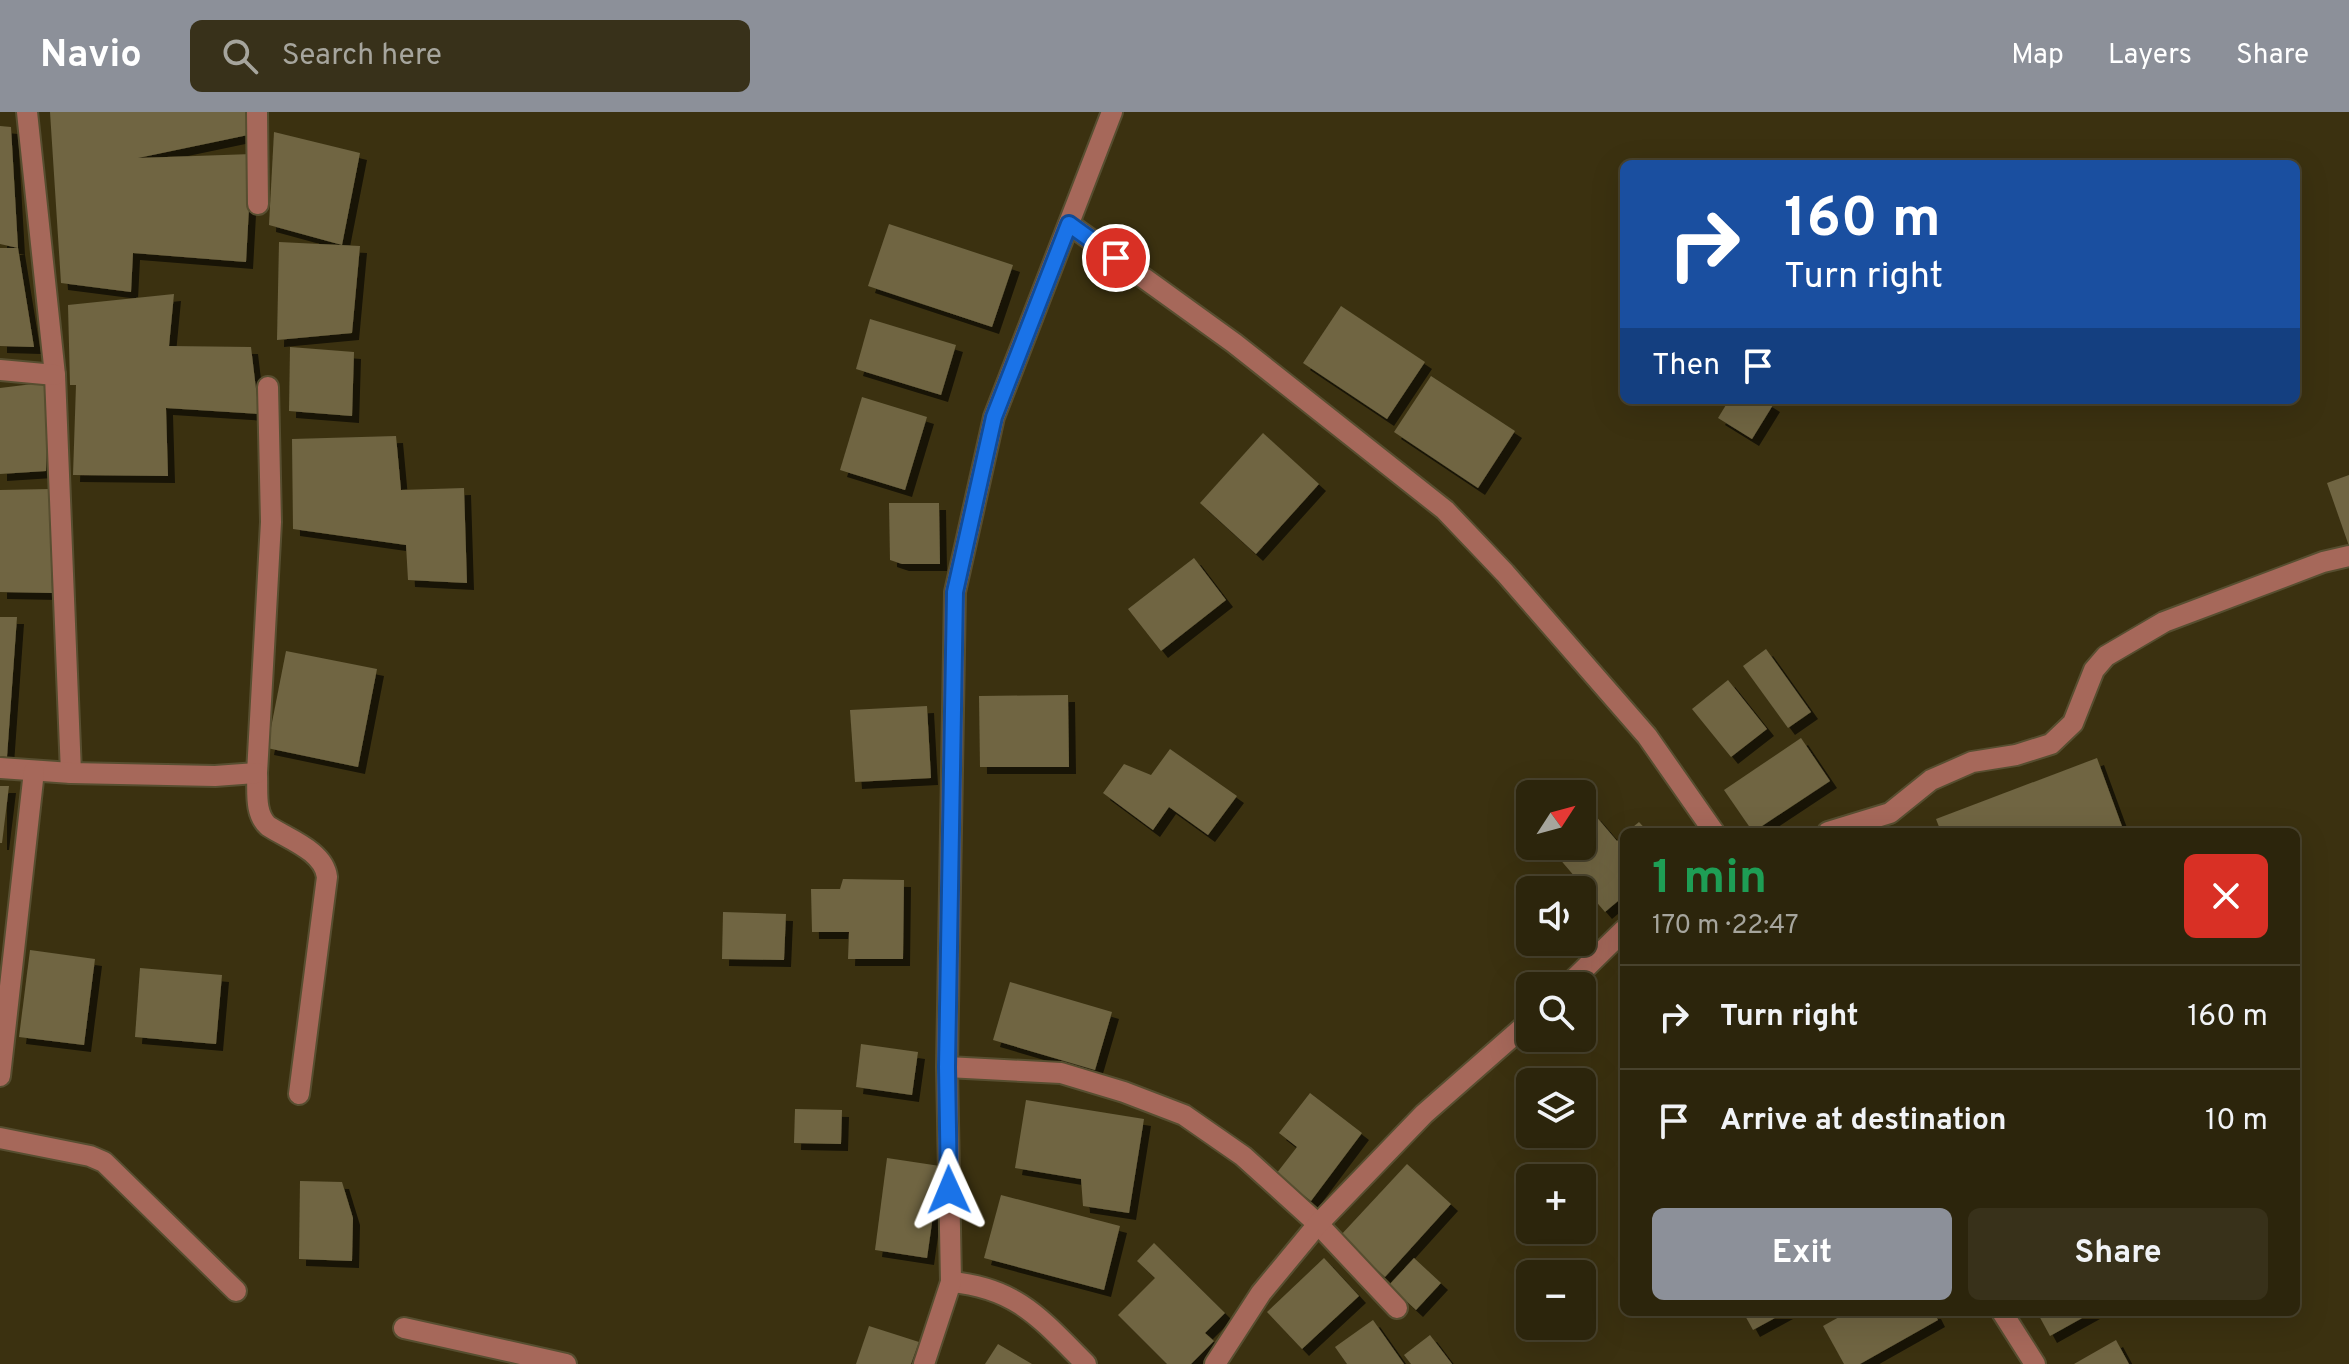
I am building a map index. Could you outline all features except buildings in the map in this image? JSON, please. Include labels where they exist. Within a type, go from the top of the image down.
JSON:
[{"type":"street","points":[[27,112],[55,375],[71,773]]},
{"type":"street","points":[[257,112],[258,204]]},
{"type":"street","points":[[924,1364],[951,1282],[947,1067],[955,592],[994,417],[1112,112]]},
{"type":"street","points":[[1069,224],[1234,343],[1445,510],[1505,573],[1647,736],[1711,828]]},
{"type":"street","points":[[0,370],[55,375]]},
{"type":"street","points":[[268,387],[271,522],[257,773],[258,811],[261,819],[318,857],[327,872],[299,1094]]},
{"type":"street","points":[[1841,828],[1890,813],[1931,780],[1972,762],[2016,755],[2051,744],[2073,723],[2094,670],[2106,656],[2164,622],[2323,562],[2349,556]]},
{"type":"street","points":[[0,768],[215,776],[257,773]]},
{"type":"street","points":[[0,1076],[34,771]]},
{"type":"street","points":[[1581,972],[1620,934]]},
{"type":"street","points":[[1215,1364],[1261,1293],[1318,1224],[1424,1114],[1516,1033]]},
{"type":"street","points":[[947,1067],[1061,1073],[1184,1115],[1243,1156],[1318,1224],[1397,1308]]},
{"type":"street","points":[[0,1138],[90,1156],[104,1162],[236,1291]]},
{"type":"street","points":[[951,1282],[979,1284],[1004,1293],[1028,1309],[1086,1364]]},
{"type":"street","points":[[2005,1316],[2035,1364]]},
{"type":"street","points":[[404,1328],[566,1364]]},
{"type":"route","points":[[949,1190],[947,1067],[955,592],[994,417],[1069,224],[1116,258]]}]
